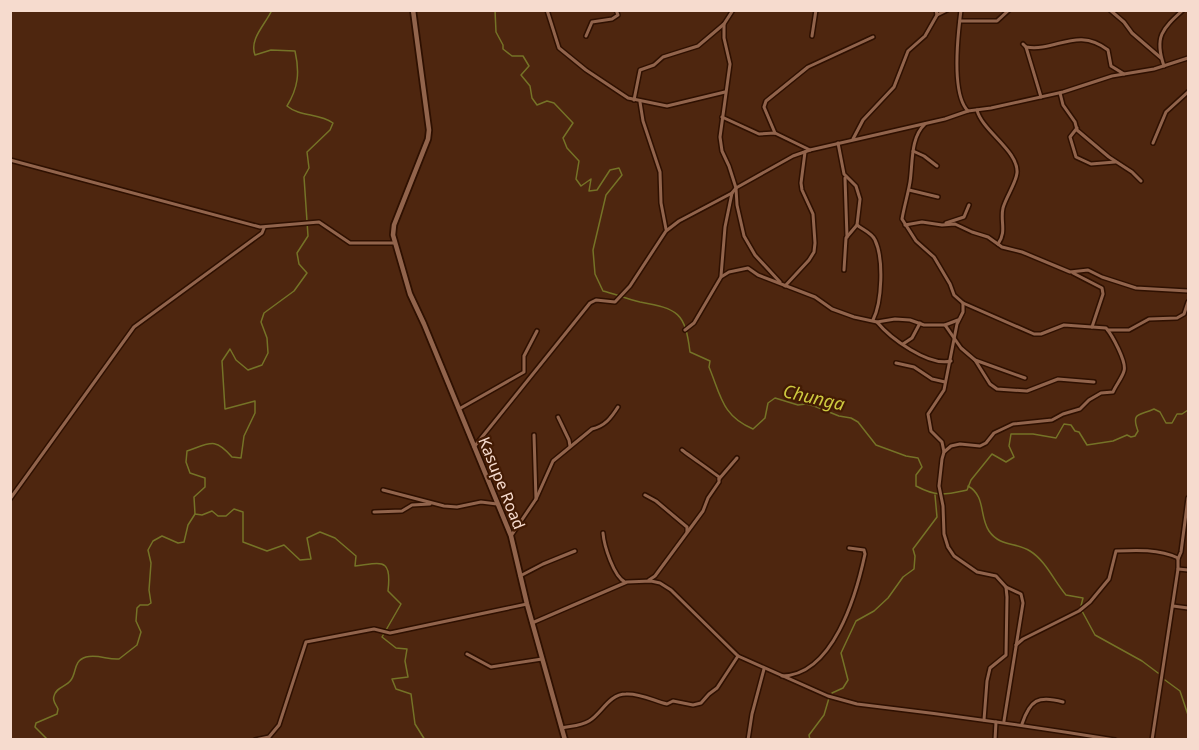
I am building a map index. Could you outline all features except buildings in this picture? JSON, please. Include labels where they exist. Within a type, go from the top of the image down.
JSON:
[{"type":"street","points":[[10,160],[264,228],[310,223],[323,224],[350,243],[395,243],[392,231],[428,139],[429,130],[413,10]]},
{"type":"street","points":[[547,10],[559,48],[586,70],[628,98],[667,106],[725,92]]},
{"type":"street","points":[[586,36],[592,22],[612,19],[618,15],[616,10]]},
{"type":"street","points":[[727,10],[728,17]]},
{"type":"street","points":[[634,100],[640,70],[651,66],[667,55],[698,46],[724,24],[733,10]]},
{"type":"street","points":[[812,36],[816,10]]},
{"type":"street","points":[[853,139],[863,120],[894,87],[908,51],[925,36],[937,13],[947,10]]},
{"type":"street","points":[[961,10],[957,75],[963,105],[968,111]]},
{"type":"street","points":[[960,21],[997,21],[1009,10]]},
{"type":"street","points":[[1110,10],[1161,58]]},
{"type":"street","points":[[1164,66],[1159,50],[1160,37],[1167,25],[1184,10]]},
{"type":"street","points":[[724,24],[724,38],[730,64],[720,137],[722,152],[736,188],[740,219],[749,246],[783,284]]},
{"type":"street","points":[[775,133],[764,107],[766,101],[808,67],[873,37]]},
{"type":"street","points":[[1041,97],[1025,46],[1033,48],[1067,40],[1085,39],[1108,50],[1111,66],[1124,74]]},
{"type":"street","points":[[474,447],[591,303],[596,300],[613,303],[630,286],[666,231],[679,221],[732,193],[736,188],[793,156],[968,111],[1060,93],[1112,76],[1164,66],[1188,58]]},
{"type":"street","points":[[1153,143],[1166,112],[1188,92]]},
{"type":"street","points":[[1060,93],[1077,128],[1090,142],[1141,181]]},
{"type":"street","points":[[640,101],[646,130],[660,172],[661,203],[666,231]]},
{"type":"street","points":[[977,110],[981,120],[1009,153],[1016,166],[1015,178],[1002,214],[1003,237],[998,244]]},
{"type":"street","points":[[722,117],[759,134],[775,133],[810,150]]},
{"type":"street","points":[[926,123],[919,129],[913,151],[909,190],[902,219],[920,246],[934,257],[954,295],[963,303],[1034,334],[1041,334],[1064,325],[1129,330],[1149,319],[1177,318],[1184,314],[1188,302]]},
{"type":"street","points":[[1077,128],[1070,137],[1076,157],[1091,164],[1117,162]]},
{"type":"street","points":[[838,143],[845,176],[847,237],[844,270]]},
{"type":"street","points":[[913,151],[937,166]]},
{"type":"street","points":[[783,284],[809,260],[814,252],[813,214],[801,183],[805,152]]},
{"type":"street","points":[[845,176],[856,186],[860,196],[857,225],[847,237]]},
{"type":"street","points":[[909,190],[938,197]]},
{"type":"street","points":[[686,329],[694,323],[721,277],[725,227],[732,193]]},
{"type":"street","points":[[942,225],[964,217],[969,206]]},
{"type":"street","points":[[905,225],[922,222],[955,224],[988,237],[998,244],[1071,272],[1102,288],[1103,294],[1092,327]]},
{"type":"street","points":[[857,225],[873,237],[880,261],[880,296],[875,322]]},
{"type":"street","points":[[10,499],[134,327],[262,233],[264,228]]},
{"type":"street","name":"Kasupe Road","points":[[395,243],[410,294],[512,536],[527,604],[565,740]]},
{"type":"street","points":[[721,277],[729,272],[748,268],[758,275],[815,297],[838,312],[875,322],[899,319],[924,325],[945,325],[959,319]]},
{"type":"street","points":[[1071,272],[1088,270],[1136,288],[1188,291]]},
{"type":"street","points":[[963,303],[963,312],[959,319],[944,390],[928,414],[931,431],[942,442],[944,452],[939,486],[943,506],[944,534],[948,547],[954,556],[977,572],[996,576],[1006,587],[1020,593],[1022,597],[1021,618],[1004,722]]},
{"type":"street","points":[[875,322],[890,336],[929,360],[944,363],[951,361]]},
{"type":"street","points":[[903,344],[912,338],[920,323]]},
{"type":"street","points":[[945,325],[964,351],[975,360],[990,384],[997,389],[1027,391],[1058,379],[1094,382]]},
{"type":"street","points":[[944,452],[951,446],[960,444],[980,446],[994,433],[1013,424],[1052,420],[1080,409],[1101,393],[1113,392],[1124,373],[1125,365],[1108,330]]},
{"type":"street","points":[[459,410],[524,372],[524,356],[537,331]]},
{"type":"street","points":[[975,360],[1025,378]]},
{"type":"street","points":[[896,363],[914,367],[932,379],[945,382]]},
{"type":"street","points":[[512,536],[536,499],[553,461],[592,429],[599,428],[609,421],[618,407]]},
{"type":"street","points":[[558,417],[570,446]]},
{"type":"street","points":[[534,435],[536,499]]},
{"type":"street","points":[[682,450],[704,468],[715,473],[719,479]]},
{"type":"street","points":[[647,581],[655,576],[703,512],[719,479],[736,458]]},
{"type":"street","points":[[383,490],[453,507],[481,502],[497,504]]},
{"type":"street","points":[[645,495],[656,501],[687,527],[687,534]]},
{"type":"street","points":[[1152,740],[1188,498]]},
{"type":"street","points":[[374,512],[402,512],[412,505],[435,504]]},
{"type":"street","points":[[603,534],[606,549],[618,576],[627,582]]},
{"type":"street","points":[[780,676],[790,676],[807,670],[833,643],[857,588],[865,555],[864,550],[849,548]]},
{"type":"street","points":[[520,576],[575,551]]},
{"type":"street","points":[[1016,645],[1023,639],[1079,611],[1090,602],[1111,576],[1116,551],[1163,553],[1178,559]]},
{"type":"street","points":[[1178,568],[1188,570]]},
{"type":"street","points":[[532,623],[627,582],[660,583],[671,590],[738,656],[828,696],[857,704],[1022,724],[1087,738],[1115,740]]},
{"type":"street","points":[[1005,656],[1008,621],[1006,587]]},
{"type":"street","points":[[255,740],[269,737],[279,725],[306,642],[374,629],[390,633],[527,604]]},
{"type":"street","points":[[1173,606],[1188,608]]},
{"type":"street","points":[[984,720],[990,668],[1015,650]]},
{"type":"street","points":[[467,654],[491,667],[543,658]]},
{"type":"street","points":[[562,728],[587,723],[606,704],[623,694],[664,704],[673,701],[693,705],[701,703],[717,688],[738,656]]},
{"type":"street","points":[[748,740],[752,714],[764,669]]},
{"type":"street","points":[[1022,724],[1034,702],[1044,699],[1063,702]]},
{"type":"street","points":[[995,740],[996,722]]},
{"type":"waterway","points":[[272,10],[254,43],[255,55],[271,50],[295,51],[297,80],[294,93],[287,106],[298,112],[333,123],[330,130],[307,152],[309,168],[304,177],[308,236],[297,253],[299,264],[307,273],[294,291],[264,313],[261,322],[267,338],[268,353],[262,365],[248,370],[236,360],[230,349],[222,361],[225,409],[255,401],[255,413],[244,436],[241,458],[232,457],[216,444],[187,451],[186,462],[190,473],[205,478],[205,487],[194,497],[195,514],[202,515],[212,511],[218,516],[226,516],[234,509],[243,512],[243,542],[267,551],[284,545],[300,560],[311,559],[307,538],[320,532],[335,538],[356,556],[355,566],[378,564],[386,567],[389,580],[388,591],[401,604],[382,637],[396,648],[407,649],[405,661],[408,677],[392,679],[396,689],[411,694],[415,724],[425,740]]},
{"type":"waterway","name":"Chunga","points":[[495,10],[496,32],[503,49],[512,56],[523,56],[529,66],[521,75],[530,86],[532,98],[537,105],[547,101],[554,103],[573,123],[563,138],[567,148],[579,161],[576,179],[581,186],[591,179],[589,191],[597,190],[610,170],[619,168],[622,175],[606,195],[593,250],[595,274],[603,291],[663,307],[677,315],[685,328],[690,352],[710,361],[709,367],[724,404],[743,424],[753,429],[765,418],[768,403],[775,398],[798,405],[814,406],[851,418],[858,422],[876,445],[918,458],[922,467],[916,475],[916,486],[930,492],[946,494],[967,490],[971,480],[992,454],[1006,462],[1014,457],[1009,446],[1011,434],[1033,434],[1056,438],[1064,424],[1071,425],[1075,431],[1079,432],[1087,445],[1113,441],[1127,435],[1135,436],[1138,431],[1136,418],[1154,409],[1160,412],[1166,423],[1172,423],[1177,414],[1188,410]]},
{"type":"waterway","points":[[968,486],[977,495],[986,525],[993,536],[1003,542],[1025,548],[1036,555],[1066,595],[1083,598],[1081,606]]},
{"type":"waterway","points":[[832,693],[843,688],[848,680],[841,653],[856,621],[874,611],[888,598],[903,577],[914,569],[913,549],[937,517],[935,495]]},
{"type":"waterway","points":[[48,740],[35,727],[36,723],[57,714],[55,693],[71,680],[79,661],[90,656],[119,659],[137,645],[141,632],[136,621],[137,608],[140,605],[151,603],[149,590],[151,563],[148,550],[153,541],[162,536],[178,543],[184,542],[188,525],[195,514]]},
{"type":"waterway","points":[[1082,611],[1095,635],[1142,661],[1158,673]]},
{"type":"waterway","points":[[1165,680],[1180,691],[1188,715]]},
{"type":"waterway","points":[[810,740],[809,735],[824,715],[829,698]]}]
